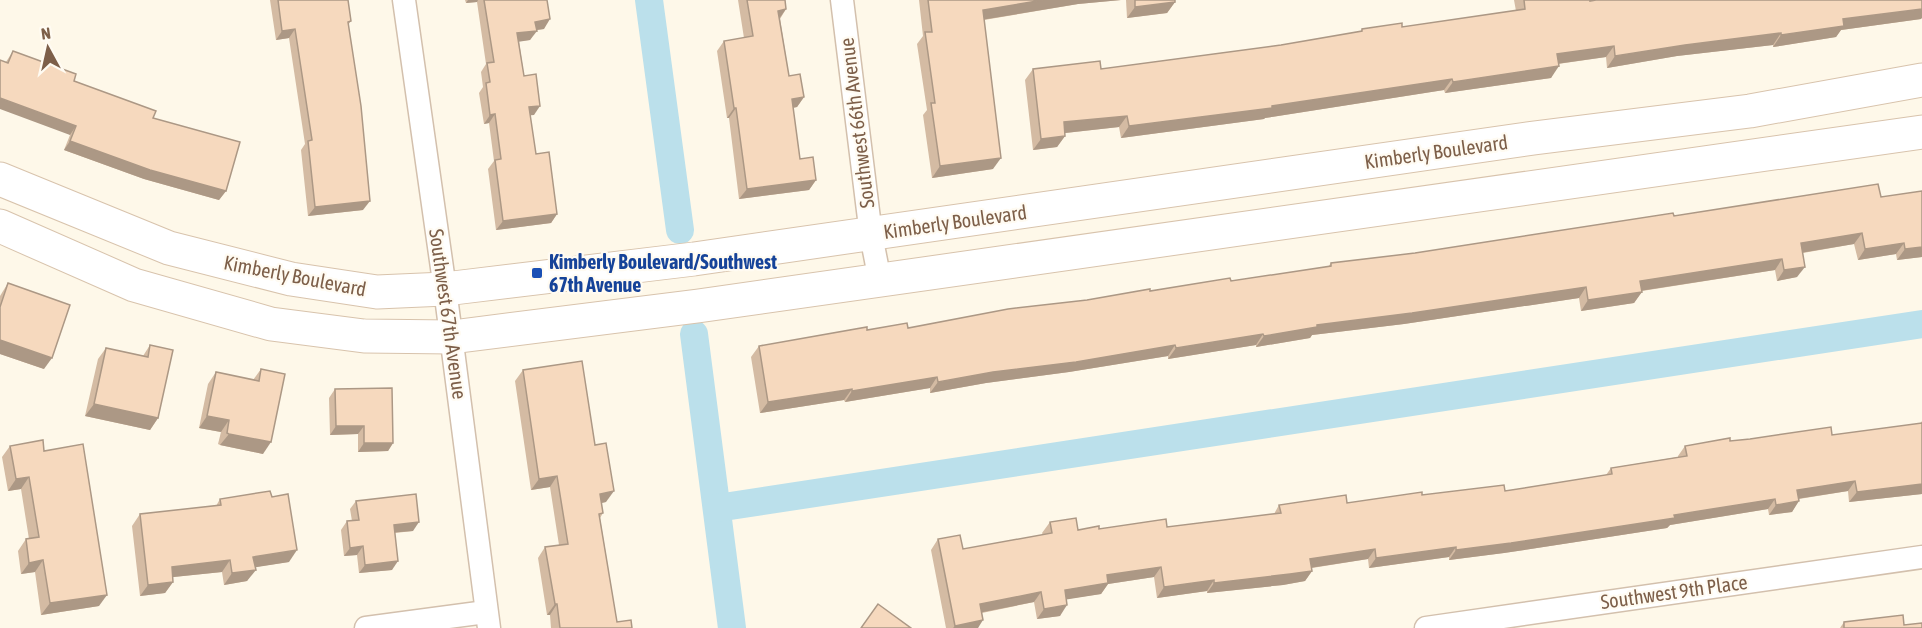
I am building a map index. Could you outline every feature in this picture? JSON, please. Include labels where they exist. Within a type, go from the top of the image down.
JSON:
[{"type":"street","name":"Southwest 67th Avenue","points":[[404,0],[452,337],[488,620]]},
{"type":"street","name":"Southwest 66th Avenue","points":[[842,0],[871,235],[880,281]]},
{"type":"street","name":"Kimberly Boulevard","points":[[0,179],[169,248],[291,279],[377,292],[445,289],[694,260],[1534,138],[1750,111],[1922,80]]},
{"type":"street","points":[[0,226],[134,285],[271,324],[364,336],[452,337],[880,281],[1922,132]]},
{"type":"street","points":[[1534,138],[1540,186]]},
{"type":"street","name":"Southwest 9th Place","points":[[1426,628],[1922,557]]},
{"type":"street","points":[[366,628],[488,620]]},
{"type":"building","points":[[278,0],[348,0],[351,21],[348,22],[361,106],[370,201],[315,207],[308,141],[312,140],[295,29],[282,31]]},
{"type":"building","points":[[484,0],[547,0],[550,19],[535,22],[537,31],[517,33],[524,76],[536,74],[540,106],[529,107],[536,154],[549,152],[557,214],[503,221],[495,160],[501,159],[495,114],[490,115],[486,83],[490,82],[487,63],[494,62]]},
{"type":"building","points":[[747,0],[785,0],[786,9],[778,11],[789,76],[800,74],[804,97],[792,99],[800,159],[813,157],[816,180],[747,189],[724,41],[753,36]]},
{"type":"building","points":[[928,0],[1043,0],[983,10],[1001,158],[940,166],[931,103],[935,103],[925,32],[932,32]]},
{"type":"building","points":[[1135,0],[1175,0],[1175,2],[1135,7]]},
{"type":"building","points":[[1524,0],[1922,0],[1922,9],[1843,19],[1844,26],[1685,45],[1615,56],[1614,46],[1557,54],[1559,66],[1453,82],[1452,79],[1272,106],[1272,108],[1129,126],[1127,116],[1064,122],[1065,136],[1041,139],[1033,69],[1100,61],[1101,69],[1281,45],[1402,23],[1402,27],[1525,9]]},
{"type":"building","points":[[13,51],[76,74],[74,81],[156,111],[153,118],[240,142],[226,191],[150,170],[70,141],[76,126],[0,98],[0,60],[8,63]]},
{"type":"building","points":[[1878,184],[1881,197],[1922,191],[1922,247],[1905,249],[1904,243],[1865,249],[1862,233],[1801,243],[1805,267],[1784,270],[1782,259],[1640,281],[1642,292],[1588,300],[1586,287],[1317,325],[1317,327],[1264,336],[1263,334],[1176,348],[1175,345],[938,382],[937,377],[768,402],[759,346],[867,327],[867,330],[907,323],[908,328],[1008,309],[1087,300],[1230,278],[1231,281],[1331,266],[1331,263],[1415,253],[1673,213],[1674,216]]},
{"type":"building","points":[[8,283],[70,305],[52,358],[0,340],[0,307]]},
{"type":"building","points":[[150,345],[173,350],[158,418],[94,404],[106,348],[148,357]]},
{"type":"building","points":[[582,361],[595,445],[606,443],[614,491],[600,494],[603,513],[599,514],[617,622],[631,620],[632,628],[560,628],[557,604],[555,604],[545,547],[568,544],[557,476],[539,479],[523,370]]},
{"type":"building","points":[[261,369],[285,374],[271,442],[229,434],[227,433],[229,420],[207,416],[216,372],[259,381]]},
{"type":"building","points":[[392,388],[393,443],[364,443],[364,426],[336,426],[335,389]]},
{"type":"building","points":[[1922,423],[1922,484],[1857,492],[1855,481],[1797,490],[1799,501],[1776,505],[1775,499],[1674,515],[1675,518],[1456,550],[1456,547],[1376,558],[1375,549],[1310,559],[1312,571],[1214,583],[1214,580],[1164,587],[1161,567],[1107,575],[1108,583],[1065,590],[1067,605],[1044,609],[1041,592],[980,604],[983,620],[955,626],[938,539],[960,535],[963,549],[1052,533],[1050,522],[1076,518],[1078,530],[1166,519],[1167,527],[1281,513],[1279,505],[1346,495],[1347,503],[1422,492],[1422,495],[1504,485],[1505,491],[1612,474],[1611,468],[1687,456],[1685,446],[1730,438],[1730,441],[1750,439],[1831,427],[1832,435]]},
{"type":"building","points":[[43,440],[44,451],[83,444],[107,595],[50,603],[43,560],[29,563],[26,539],[39,537],[29,477],[16,479],[10,446]]},
{"type":"building","points":[[270,491],[272,497],[288,494],[297,550],[253,557],[256,570],[232,573],[230,560],[172,567],[173,582],[148,585],[140,514],[221,505],[220,499]]},
{"type":"building","points":[[416,494],[419,522],[394,525],[398,561],[365,565],[363,546],[350,548],[347,521],[359,520],[356,501]]},
{"type":"building","points":[[878,604],[911,628],[861,628]]},
{"type":"building","points":[[1903,615],[1904,625],[1922,623],[1922,628],[1844,628],[1844,622]]},
{"type":"waterway","points":[[649,0],[680,230]]},
{"type":"waterway","points":[[717,508],[1922,324]]},
{"type":"waterway","points":[[694,334],[732,628]]},
{"type":"place","name":"Kimberly Boulevard/Southwest 67th Avenue","points":[[537,273]]}]
